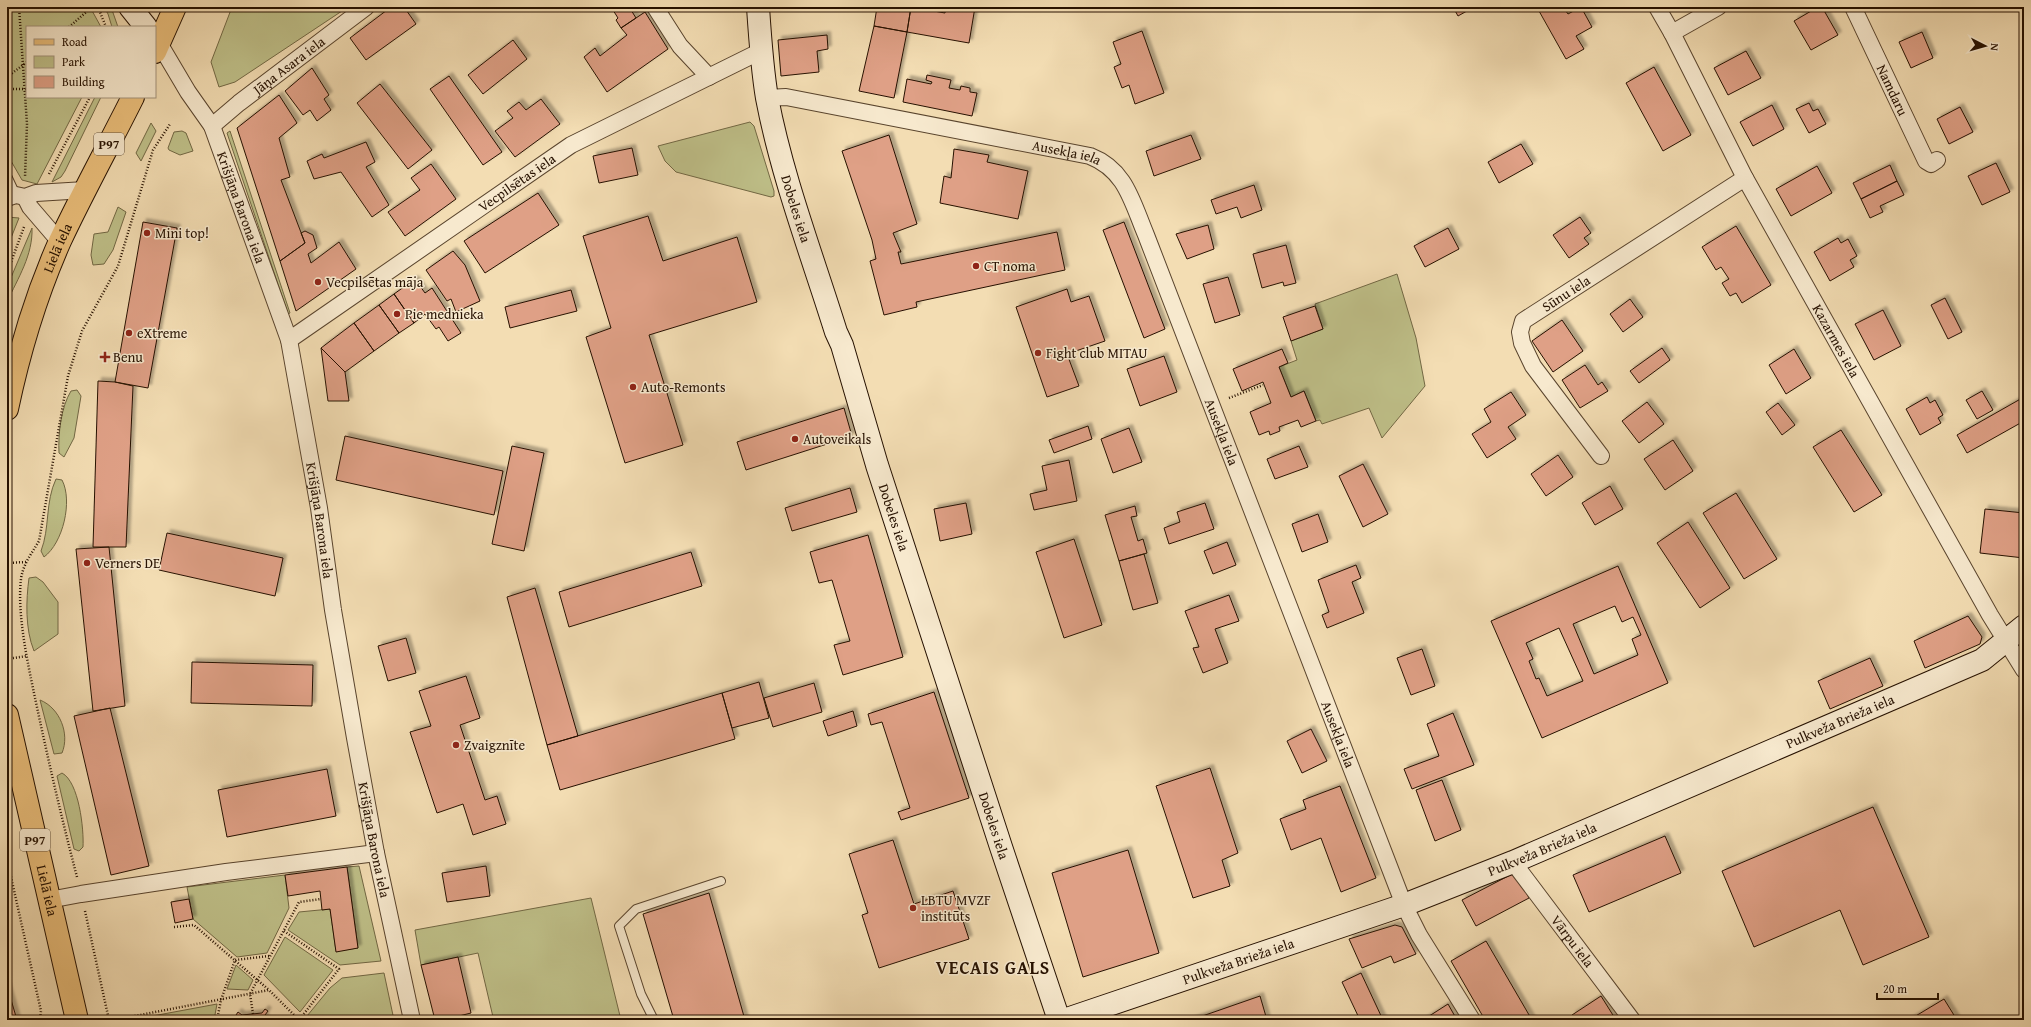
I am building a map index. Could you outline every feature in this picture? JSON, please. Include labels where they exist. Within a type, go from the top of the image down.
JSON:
[{"type":"main road","points":[[156,37],[176,7]]},
{"type":"main road","name":"Lielā iela","points":[[7,409],[18,358],[31,315],[60,242],[132,98]]},
{"type":"main road","name":"Lielā iela","points":[[7,715],[77,1020]]},
{"type":"street","points":[[130,7],[144,26]]},
{"type":"street","name":"Jāņa Asara iela","points":[[212,126],[239,103],[366,7]]},
{"type":"street","points":[[655,7],[680,46],[708,77]]},
{"type":"street","name":"Dobeles iela","points":[[758,7],[761,51],[767,98],[780,154],[836,332],[842,345],[877,466],[1001,847],[1060,1020]]},
{"type":"street","name":"Kazarmes iela","points":[[1657,7],[1672,32],[1745,178],[2005,642],[2024,670]]},
{"type":"street","points":[[1672,32],[1718,7]]},
{"type":"street","name":"Namdaru","points":[[1853,7],[1926,161],[1932,164],[1937,160]]},
{"type":"street","name":"Krišjāņa Barona iela","points":[[156,43],[212,126],[289,340],[319,508],[333,610],[376,853],[412,1020]]},
{"type":"street","name":"Vecpilsētas iela","points":[[289,340],[571,145],[761,51]]},
{"type":"street","name":"Ausekļa iela","points":[[767,98],[786,97],[1090,156],[1103,161],[1118,174],[1125,186],[1212,405],[1404,905],[1419,935],[1472,1020]]},
{"type":"street","name":"Sūnu iela","points":[[1601,456],[1533,366],[1522,343],[1520,332],[1523,321],[1745,178]]},
{"type":"street","points":[[15,194],[85,190]]},
{"type":"street","points":[[15,194],[30,207],[60,242]]},
{"type":"street","name":"Pulkveža Brieža iela","points":[[1064,1020],[1404,905],[1513,862],[1982,660],[2024,626]]},
{"type":"street","points":[[49,900],[81,894],[376,853]]},
{"type":"street","name":"Vārpu iela","points":[[1513,862],[1632,1020]]},
{"type":"lane","points":[[7,176],[15,194]]},
{"type":"lane","points":[[654,1020],[641,994],[619,926],[636,909],[721,881]]},
{"type":"path","points":[[7,88],[26,89],[19,7]]},
{"type":"path","points":[[70,26],[92,7]]},
{"type":"path","points":[[98,7],[106,26]]},
{"type":"path","points":[[7,77],[26,63]]},
{"type":"path","points":[[15,194],[26,178],[26,98]]},
{"type":"path","points":[[48,177],[89,98]]},
{"type":"path","points":[[109,1020],[81,894],[50,769],[27,656],[20,600],[21,578],[26,562],[39,540],[68,376],[82,331],[118,266],[153,150],[170,124]]},
{"type":"path","points":[[7,273],[24,226]]},
{"type":"path","points":[[1212,405],[1264,385]]},
{"type":"path","points":[[7,563],[26,562]]},
{"type":"path","points":[[7,659],[27,656]]},
{"type":"path","points":[[7,859],[41,1010],[40,1020]]},
{"type":"path","points":[[253,1014],[250,994],[299,902],[321,900]]},
{"type":"path","points":[[174,927],[194,925],[258,980],[299,1020],[339,969],[284,931]]},
{"type":"path","points":[[235,960],[270,956]]},
{"type":"path","points":[[217,1020],[220,1000],[235,960]]},
{"type":"path","points":[[114,1020],[269,990]]},
{"type":"green space","points":[[7,7],[90,7],[100,26],[26,26],[26,98],[81,98],[37,184],[22,180],[7,154]]},
{"type":"green space","points":[[104,7],[111,7],[118,26],[112,26]]},
{"type":"green space","points":[[232,7],[348,7],[235,82],[219,87],[211,62]]},
{"type":"green space","points":[[94,98],[101,98],[65,171],[61,177],[52,182]]},
{"type":"green space","points":[[750,122],[754,126],[774,191],[774,196],[771,197],[676,172],[665,161],[658,146]]},
{"type":"green space","points":[[151,123],[156,131],[141,161],[136,153]]},
{"type":"green space","points":[[182,131],[186,133],[193,151],[180,155],[169,150],[168,148],[174,132]]},
{"type":"green space","points":[[230,131],[290,313],[288,314],[227,133]]},
{"type":"green space","points":[[118,207],[126,212],[113,250],[104,264],[93,265],[91,255],[94,234],[108,232]]},
{"type":"green space","points":[[7,217],[19,218],[7,248]]},
{"type":"green space","points":[[32,228],[32,238],[27,257],[7,302],[7,287]]},
{"type":"green space","points":[[1397,274],[1416,338],[1425,386],[1382,438],[1369,408],[1322,424],[1320,420],[1316,421],[1304,391],[1291,397],[1279,367],[1297,360],[1291,341],[1323,329],[1315,304]]},
{"type":"green space","points":[[77,390],[81,396],[74,438],[64,457],[59,453],[61,421],[65,405],[71,391]]},
{"type":"green space","points":[[56,479],[62,480],[65,489],[66,510],[61,532],[51,551],[44,557],[41,551],[46,533],[50,497]]},
{"type":"green space","points":[[36,577],[43,582],[58,602],[58,634],[34,651],[29,633],[27,596],[29,578]]},
{"type":"green space","points":[[40,700],[53,709],[62,722],[65,738],[62,753],[54,754]]},
{"type":"green space","points":[[62,773],[68,778],[73,786],[79,807],[83,829],[83,847],[79,851],[74,849],[57,776]]},
{"type":"green space","points":[[359,866],[381,961],[340,965],[288,930],[299,912],[330,909],[336,951],[358,948],[347,867]]},
{"type":"green space","points":[[285,875],[289,908],[267,953],[237,957],[193,919],[187,887]]},
{"type":"green space","points":[[591,898],[621,1020],[483,1020],[493,1017],[478,953],[421,965],[415,930]]},
{"type":"green space","points":[[285,937],[333,970],[300,1012],[264,975]]},
{"type":"green space","points":[[236,965],[253,980],[248,990],[227,989]]},
{"type":"green space","points":[[384,973],[394,1020],[311,1020],[307,1016],[330,988],[342,978]]},
{"type":"green space","points":[[217,1004],[214,1020],[131,1020]]},
{"type":"building","points":[[391,7],[404,7],[416,24],[366,60],[350,38]]},
{"type":"building","points":[[611,7],[636,7],[631,10],[636,18],[621,28],[616,20],[618,18]]},
{"type":"building","points":[[877,7],[911,7],[907,32],[874,26]]},
{"type":"building","points":[[911,7],[945,13],[946,7],[975,7],[969,43],[907,32]]},
{"type":"building","points":[[1453,7],[1474,7],[1458,16]]},
{"type":"building","points":[[1546,7],[1563,7],[1568,14],[1581,7],[1592,27],[1576,36],[1584,49],[1566,59],[1539,11]]},
{"type":"building","points":[[1818,7],[1822,7],[1838,35],[1811,50],[1794,21]]},
{"type":"building","points":[[645,12],[668,49],[607,92],[584,57],[595,48],[600,56],[627,35],[621,28]]},
{"type":"building","points":[[874,26],[907,32],[894,98],[859,91]]},
{"type":"building","points":[[1142,31],[1164,93],[1135,104],[1129,85],[1122,88],[1114,67],[1121,64],[1113,42]]},
{"type":"building","points":[[1922,32],[1933,58],[1911,68],[1899,42]]},
{"type":"building","points":[[827,35],[828,49],[817,51],[819,72],[781,76],[778,40]]},
{"type":"building","points":[[513,40],[527,59],[483,94],[468,75]]},
{"type":"building","points":[[1746,51],[1761,78],[1728,95],[1714,68]]},
{"type":"building","points":[[1654,67],[1691,135],[1663,151],[1626,83]]},
{"type":"building","points":[[312,68],[329,95],[324,99],[331,110],[317,121],[310,110],[303,115],[285,91]]},
{"type":"building","points":[[927,75],[951,80],[949,88],[960,90],[961,86],[970,88],[970,92],[977,93],[972,116],[903,102],[907,79],[931,84],[932,82],[926,80]]},
{"type":"building","points":[[449,76],[502,152],[483,165],[430,89]]},
{"type":"building","points":[[380,84],[432,150],[408,169],[357,103]]},
{"type":"building","points":[[279,95],[297,123],[279,138],[290,177],[281,180],[305,243],[280,261],[237,128]]},
{"type":"building","points":[[541,99],[560,124],[515,157],[495,131],[513,118],[507,111],[519,102],[526,110]]},
{"type":"building","points":[[1809,103],[1813,111],[1818,109],[1826,124],[1809,133],[1796,109]]},
{"type":"building","points":[[1772,105],[1784,129],[1753,146],[1740,122]]},
{"type":"building","points":[[1960,107],[1973,132],[1949,144],[1937,119]]},
{"type":"building","points":[[889,135],[917,224],[893,233],[901,252],[898,252],[901,264],[1057,232],[1065,270],[916,302],[917,307],[884,315],[870,261],[876,259],[872,240],[842,151]]},
{"type":"building","points":[[1191,135],[1201,159],[1154,176],[1146,151]]},
{"type":"building","points":[[366,142],[375,162],[366,167],[389,205],[372,217],[341,172],[314,179],[307,161],[322,154],[324,158]]},
{"type":"building","points":[[1521,144],[1533,164],[1499,183],[1488,162]]},
{"type":"building","points":[[632,148],[638,175],[599,183],[593,156]]},
{"type":"building","points":[[954,149],[989,155],[987,162],[1028,171],[1018,219],[940,203],[944,176],[951,178]]},
{"type":"building","points":[[1996,163],[2010,192],[1982,205],[1968,176]]},
{"type":"building","points":[[431,164],[456,199],[405,236],[388,212],[420,190],[411,178]]},
{"type":"building","points":[[1890,165],[1897,181],[1861,199],[1853,183]]},
{"type":"building","points":[[1817,166],[1832,193],[1791,216],[1776,189]]},
{"type":"building","points":[[1897,181],[1904,195],[1880,206],[1883,212],[1870,218],[1861,199]]},
{"type":"building","points":[[1254,185],[1262,210],[1241,218],[1237,207],[1216,214],[1211,200]]},
{"type":"building","points":[[538,193],[559,225],[485,273],[464,241]]},
{"type":"building","name":"Auto-Remonts","points":[[648,216],[663,261],[737,237],[757,302],[649,335],[683,445],[625,463],[586,337],[611,328],[583,236]]},
{"type":"building","points":[[1580,217],[1591,233],[1584,238],[1589,244],[1569,258],[1553,235]]},
{"type":"building","points":[[143,222],[177,228],[148,388],[115,382]]},
{"type":"building","points":[[1124,222],[1165,329],[1144,338],[1103,230]]},
{"type":"building","points":[[1208,225],[1214,249],[1187,259],[1176,234]]},
{"type":"building","points":[[1736,226],[1771,285],[1742,303],[1736,293],[1730,296],[1722,283],[1729,279],[1721,267],[1716,270],[1702,247]]},
{"type":"building","points":[[1448,228],[1459,249],[1425,267],[1414,246]]},
{"type":"building","points":[[305,231],[313,235],[317,248],[308,254],[311,263],[339,242],[356,269],[296,311],[280,261],[305,243],[301,233]]},
{"type":"building","points":[[1838,238],[1841,243],[1848,239],[1857,256],[1850,260],[1854,267],[1830,281],[1814,252]]},
{"type":"building","points":[[1286,245],[1296,283],[1284,286],[1283,282],[1262,288],[1253,254]]},
{"type":"building","points":[[453,251],[465,265],[480,301],[456,312],[451,299],[447,301],[426,270]]},
{"type":"building","points":[[1228,277],[1240,315],[1215,323],[1203,284]]},
{"type":"building","points":[[415,279],[425,293],[432,288],[461,333],[448,341],[439,327],[436,329],[425,314],[414,323],[394,294]]},
{"type":"building","points":[[1067,289],[1071,302],[1089,296],[1105,341],[1067,354],[1079,386],[1047,397],[1016,307]]},
{"type":"building","points":[[571,290],[577,311],[510,328],[505,307]]},
{"type":"building","name":"Pie mednieka","points":[[394,294],[414,323],[399,333],[379,305]]},
{"type":"building","points":[[1945,298],[1962,332],[1948,339],[1931,305]]},
{"type":"building","points":[[1630,299],[1643,317],[1623,332],[1610,314]]},
{"type":"building","points":[[379,305],[399,333],[374,351],[354,323]]},
{"type":"building","points":[[1315,306],[1323,329],[1291,341],[1283,317]]},
{"type":"building","points":[[1883,310],[1901,346],[1874,360],[1855,324]]},
{"type":"building","points":[[1562,320],[1583,351],[1553,372],[1532,341]]},
{"type":"building","points":[[354,323],[374,351],[345,372],[321,348]]},
{"type":"building","points":[[321,348],[345,372],[349,401],[328,401]]},
{"type":"building","points":[[1662,348],[1670,360],[1639,383],[1630,371]]},
{"type":"building","points":[[1282,349],[1288,363],[1279,367],[1291,397],[1304,391],[1316,421],[1301,427],[1298,420],[1279,427],[1280,431],[1270,435],[1269,431],[1259,435],[1250,412],[1271,403],[1263,382],[1242,391],[1233,369]]},
{"type":"building","points":[[1794,349],[1811,378],[1786,394],[1769,365]]},
{"type":"building","points":[[1164,356],[1177,392],[1140,406],[1127,369]]},
{"type":"building","points":[[1585,365],[1598,385],[1602,382],[1608,391],[1580,408],[1562,380]]},
{"type":"building","points":[[98,381],[115,382],[133,386],[126,547],[93,547]]},
{"type":"building","points":[[1982,391],[1993,410],[1977,419],[1966,400]]},
{"type":"building","points":[[1511,392],[1526,415],[1508,427],[1516,439],[1487,458],[1472,434],[1491,422],[1484,409]]},
{"type":"building","points":[[1927,397],[1930,403],[1935,400],[1943,415],[1938,418],[1941,423],[1920,435],[1906,409]]},
{"type":"building","points":[[2024,397],[2024,421],[1967,453],[1957,435]]},
{"type":"building","points":[[1647,402],[1664,424],[1639,443],[1622,421]]},
{"type":"building","points":[[1778,403],[1795,425],[1782,435],[1766,412]]},
{"type":"building","name":"Autoveikals","points":[[844,408],[852,436],[746,470],[737,442]]},
{"type":"building","points":[[1088,426],[1092,439],[1054,453],[1049,440]]},
{"type":"building","points":[[1129,428],[1142,462],[1113,473],[1101,439]]},
{"type":"building","points":[[1841,430],[1882,495],[1854,512],[1813,447]]},
{"type":"building","points":[[345,436],[503,471],[494,515],[336,480]]},
{"type":"building","points":[[1673,440],[1693,471],[1665,490],[1644,459]]},
{"type":"building","points":[[512,446],[544,453],[524,551],[492,544]]},
{"type":"building","points":[[1299,446],[1308,467],[1275,479],[1267,459]]},
{"type":"building","points":[[1558,455],[1573,477],[1546,496],[1531,474]]},
{"type":"building","points":[[1069,460],[1077,501],[1034,510],[1030,494],[1047,490],[1042,466]]},
{"type":"building","points":[[1363,464],[1388,514],[1363,527],[1339,476]]},
{"type":"building","points":[[1610,486],[1623,509],[1595,525],[1582,503]]},
{"type":"building","points":[[850,488],[857,512],[792,531],[785,508]]},
{"type":"building","points":[[1736,493],[1777,559],[1744,579],[1703,513]]},
{"type":"building","points":[[966,503],[972,534],[940,541],[934,509]]},
{"type":"building","points":[[1205,503],[1214,529],[1169,544],[1164,528],[1180,522],[1177,512]]},
{"type":"building","points":[[1135,506],[1137,516],[1131,517],[1138,541],[1143,539],[1147,553],[1119,561],[1105,515]]},
{"type":"building","points":[[1985,509],[2024,513],[2024,558],[1980,553]]},
{"type":"building","points":[[1318,514],[1328,542],[1302,552],[1292,524]]},
{"type":"building","points":[[1688,522],[1730,588],[1700,608],[1657,543]]},
{"type":"building","points":[[167,533],[283,558],[275,596],[159,570]]},
{"type":"building","points":[[868,535],[903,657],[843,675],[834,645],[850,641],[832,580],[819,583],[810,552]]},
{"type":"building","points":[[1074,539],[1102,625],[1064,638],[1036,552]]},
{"type":"building","points":[[1227,542],[1236,565],[1213,574],[1204,551]]},
{"type":"building","points":[[109,547],[125,706],[93,711],[76,549]]},
{"type":"building","points":[[691,552],[702,586],[569,627],[559,592]]},
{"type":"building","points":[[1144,554],[1158,603],[1133,610],[1119,561]]},
{"type":"building","points":[[1356,565],[1361,578],[1352,582],[1364,613],[1327,628],[1322,615],[1329,612],[1318,580]]},
{"type":"building","points":[[1618,566],[1668,683],[1542,738],[1491,621]],"holes":[[[1615,606],[1622,622],[1633,617],[1641,635],[1632,639],[1638,655],[1594,674],[1573,624]],[[1559,628],[1583,681],[1547,696],[1539,678],[1536,679],[1529,661],[1533,659],[1526,643]]]},
{"type":"building","points":[[535,588],[578,736],[547,745],[507,597]]},
{"type":"building","points":[[1229,595],[1239,621],[1215,629],[1228,663],[1203,673],[1193,648],[1199,647],[1185,611]]},
{"type":"building","points":[[1968,616],[1982,637],[1980,644],[1925,668],[1914,641]]},
{"type":"building","points":[[406,638],[416,673],[388,681],[378,646]]},
{"type":"building","points":[[1422,649],[1435,686],[1411,695],[1397,658]]},
{"type":"building","points":[[1870,658],[1883,686],[1830,709],[1818,681]]},
{"type":"building","points":[[192,662],[313,665],[312,706],[191,703]]},
{"type":"building","points":[[466,676],[480,718],[460,725],[485,800],[497,796],[506,824],[473,835],[463,804],[437,813],[410,732],[431,726],[419,691]]},
{"type":"building","points":[[759,682],[769,718],[732,728],[722,693]]},
{"type":"building","points":[[814,683],[822,712],[773,727],[764,698]]},
{"type":"building","points":[[934,692],[969,798],[901,820],[898,812],[910,808],[882,722],[871,725],[868,714]]},
{"type":"building","points":[[722,693],[735,739],[560,790],[547,745]]},
{"type":"building","points":[[110,708],[149,866],[111,875],[74,716]]},
{"type":"building","points":[[853,711],[857,726],[828,736],[823,721]]},
{"type":"building","points":[[1453,713],[1474,765],[1412,789],[1404,769],[1439,756],[1427,724]]},
{"type":"building","points":[[1311,729],[1327,761],[1302,773],[1287,741]]},
{"type":"building","points":[[1210,768],[1238,853],[1222,860],[1230,886],[1193,898],[1156,786]]},
{"type":"building","points":[[327,769],[336,816],[227,837],[218,790]]},
{"type":"building","points":[[1442,780],[1461,830],[1435,841],[1416,790]]},
{"type":"building","points":[[1340,786],[1376,878],[1341,892],[1321,838],[1291,850],[1280,819],[1306,809],[1303,800]]},
{"type":"building","points":[[1873,807],[1929,937],[1863,965],[1840,910],[1754,947],[1722,871]]},
{"type":"building","points":[[1665,836],[1681,873],[1589,912],[1573,875]]},
{"type":"building","name":"LBTU MVZF institūts","points":[[893,840],[914,904],[953,891],[969,939],[879,968],[862,915],[868,913],[849,854]]},
{"type":"building","points":[[1128,850],[1159,953],[1083,977],[1052,873]]},
{"type":"building","points":[[486,866],[490,896],[447,902],[442,873]]},
{"type":"building","points":[[347,867],[358,948],[336,952],[330,909],[322,910],[320,891],[288,896],[285,875]]},
{"type":"building","points":[[1516,872],[1529,898],[1476,926],[1462,900]]},
{"type":"building","points":[[709,893],[745,1020],[674,1020],[643,914]]},
{"type":"building","points":[[189,899],[193,919],[175,923],[171,902]]},
{"type":"building","points":[[1395,925],[1402,927],[1416,954],[1394,963],[1391,956],[1362,968],[1349,939]]},
{"type":"building","points":[[1486,941],[1532,1020],[1485,1020],[1451,961]]},
{"type":"building","points":[[458,957],[471,1013],[443,1020],[435,1020],[421,965]]},
{"type":"building","points":[[1361,973],[1383,1020],[1360,1020],[1342,982]]},
{"type":"building","points":[[7,986],[17,1020],[7,1020]]},
{"type":"building","points":[[1260,996],[1267,1020],[1191,1020]]},
{"type":"building","points":[[1601,996],[1616,1020],[1575,1020],[1572,1015]]},
{"type":"building","points":[[1944,999],[1957,1020],[1909,1020]]},
{"type":"building","points":[[1448,1004],[1457,1020],[1423,1020]]},
{"type":"building","points":[[265,1009],[268,1011],[265,1015],[265,1020],[240,1020],[236,1015],[238,1012],[242,1015],[262,1013]]},
{"type":"place","name":"Mini top!","points":[[147,233]]},
{"type":"place","name":"CT noma","points":[[976,266]]},
{"type":"place","name":"Vecpilsētas māja","points":[[318,282]]},
{"type":"place","name":"Pie mednieka","points":[[397,314]]},
{"type":"place","name":"eXtreme","points":[[129,333]]},
{"type":"place","name":"Fight club MITAU","points":[[1038,353]]},
{"type":"place","name":"Benu","points":[[105,357]]},
{"type":"place","name":"Auto-Remonts","points":[[633,387]]},
{"type":"place","name":"Autoveikals","points":[[795,439]]},
{"type":"place","name":"Verners DE","points":[[87,563]]},
{"type":"place","name":"Zvaigznīte","points":[[456,745]]},
{"type":"place","name":"LBTU MVZF institūts","points":[[913,908]]},
{"type":"district","name":"VECAIS GALS","points":[[993,968]]}]
